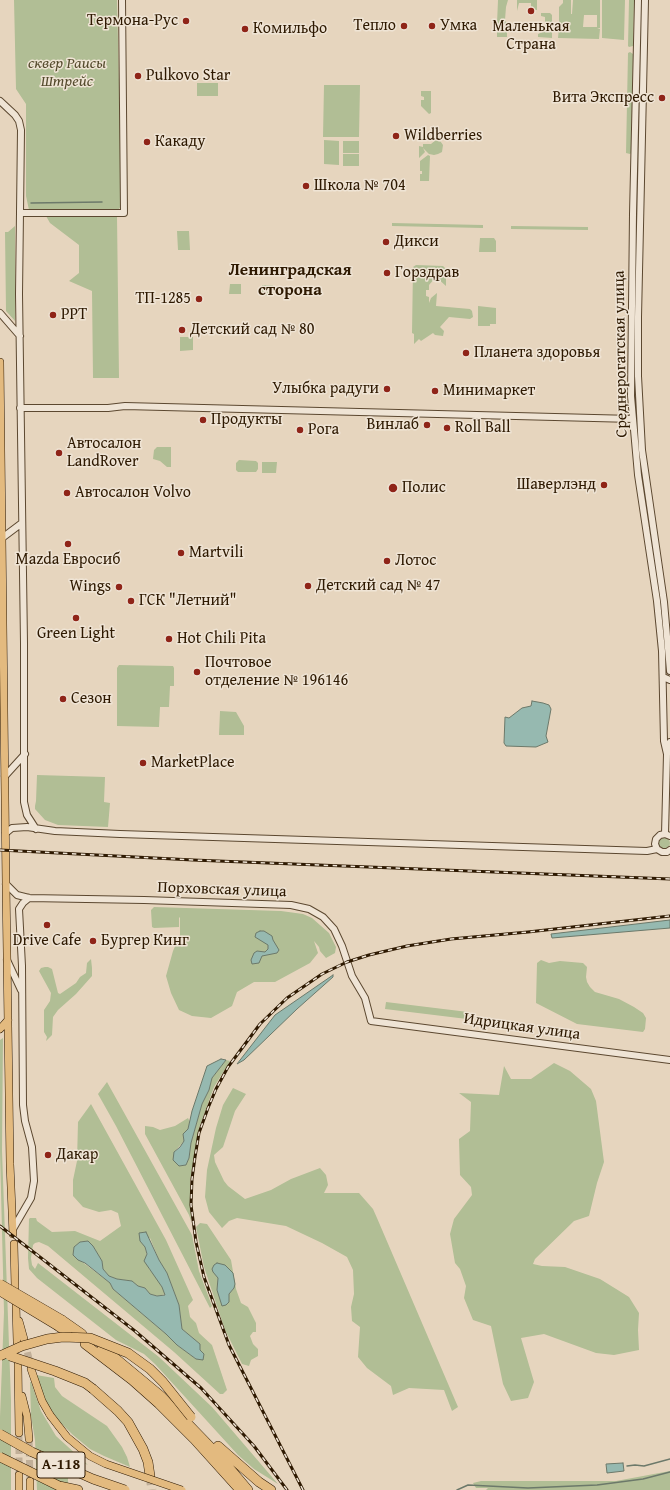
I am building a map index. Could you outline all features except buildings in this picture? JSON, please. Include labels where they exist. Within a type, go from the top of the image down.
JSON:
[{"type":"highway","points":[[0,1284],[60,1323],[67,1332]]},
{"type":"highway","points":[[0,1291],[82,1334]]},
{"type":"highway","points":[[0,1356],[35,1341],[63,1337],[90,1338],[128,1353],[150,1369],[163,1382],[191,1417],[225,1454],[271,1490]]},
{"type":"highway","points":[[85,1344],[132,1380],[159,1404],[194,1439],[240,1490]]},
{"type":"highway","points":[[102,1347],[161,1396],[200,1434],[248,1490]]},
{"type":"highway","points":[[10,1356],[55,1371],[93,1388],[128,1422],[143,1449],[148,1462],[150,1476]]},
{"type":"highway","name":"А-118","points":[[0,1434],[32,1452],[86,1476],[125,1490]]},
{"type":"highway","name":"А-118","points":[[0,1457],[62,1488],[78,1490]]},
{"type":"main road","points":[[0,362],[10,1164],[13,1231]]},
{"type":"main road","points":[[0,1029],[8,1020]]},
{"type":"main road","points":[[14,1244],[15,1287]]},
{"type":"main road","points":[[16,1306],[21,1341]]},
{"type":"main road","points":[[18,1365],[19,1433]]},
{"type":"main road","points":[[31,1369],[42,1401],[50,1415],[67,1438],[90,1456],[106,1464],[182,1490]]},
{"type":"main road","points":[[19,1382],[27,1416],[30,1439]]},
{"type":"main road","points":[[19,1475],[19,1490]]},
{"type":"main road","points":[[30,1481],[30,1490]]},
{"type":"street","points":[[20,213],[124,212],[122,0]]},
{"type":"street","name":"Среднерогатская улица","points":[[638,0],[631,317],[631,396],[638,475],[657,596],[663,677],[664,741],[667,754],[668,835],[660,835],[656,839],[655,844],[657,849]]},
{"type":"street","name":"Среднерогатская улица","points":[[645,0],[638,376],[642,450],[664,602],[670,672]]},
{"type":"street","points":[[0,101],[19,121],[21,130],[20,408],[25,809],[30,821],[36,829]]},
{"type":"street","points":[[0,313],[20,336]]},
{"type":"street","points":[[20,408],[108,408],[125,406],[633,419]]},
{"type":"street","points":[[2,538],[22,523]]},
{"type":"street","points":[[663,677],[670,672]]},
{"type":"street","points":[[663,677],[670,680]]},
{"type":"street","name":"Среднерогатская улица","points":[[667,754],[670,742]]},
{"type":"street","points":[[5,776],[25,754]]},
{"type":"street","points":[[6,833],[17,827],[120,834],[647,851],[657,849],[664,852],[670,850]]},
{"type":"street","name":"Порховская улица","points":[[6,884],[17,895],[29,898],[291,905],[309,908],[323,917],[334,929],[342,946],[352,976],[365,998],[372,1021]]},
{"type":"street","points":[[13,1231],[31,1198],[34,1181],[32,1147],[25,1121],[23,1104],[22,994],[19,909],[29,898]]},
{"type":"street","points":[[8,960],[22,994]]},
{"type":"street","name":"Идрицкая улица","points":[[372,1021],[670,1060]]},
{"type":"green space","name":"сквер Раисы Штрейс","points":[[14,0],[117,0],[122,205],[118,210],[29,210],[26,196],[26,104],[16,89]]},
{"type":"green space","points":[[498,0],[508,0],[505,20],[507,24],[497,24]]},
{"type":"green space","points":[[517,0],[537,0],[537,10],[531,10],[531,3],[519,3],[517,11]]},
{"type":"green space","points":[[563,0],[571,0],[572,14],[573,0],[600,0],[600,28],[597,29],[600,29],[599,39],[558,38],[559,28],[561,28],[559,27],[559,7],[563,3]],"holes":[[[584,15],[597,15],[597,27],[583,27]]]},
{"type":"green space","points":[[602,0],[625,0],[624,40],[602,38]]},
{"type":"green space","points":[[629,0],[634,0],[633,46],[629,47],[628,46]]},
{"type":"green space","points":[[541,13],[550,13],[552,15],[552,38],[538,37],[538,34],[545,31],[545,17],[541,16]]},
{"type":"green space","points":[[497,25],[507,26],[507,37],[497,37]]},
{"type":"green space","points":[[630,52],[633,54],[630,154],[626,153],[628,53]]},
{"type":"green space","points":[[197,83],[218,83],[218,96],[197,96]]},
{"type":"green space","points":[[324,85],[360,85],[359,137],[323,137]]},
{"type":"green space","points":[[421,91],[431,91],[431,113],[429,114],[421,106],[421,100],[424,100],[424,97],[421,96]]},
{"type":"green space","points":[[438,138],[443,145],[442,152],[434,155],[429,154],[423,148],[425,152],[419,158],[419,146],[423,147],[423,144],[431,144]]},
{"type":"green space","points":[[324,140],[339,141],[339,165],[324,164]]},
{"type":"green space","points":[[343,141],[359,141],[359,153],[343,153]]},
{"type":"green space","points":[[343,154],[359,154],[359,166],[343,166]]},
{"type":"green space","points":[[428,155],[430,156],[429,181],[420,181],[420,174],[422,174],[422,171],[420,171],[420,161]]},
{"type":"green space","points":[[46,216],[117,216],[119,378],[93,378],[92,291],[69,281],[79,273],[79,245],[50,223]]},
{"type":"green space","points":[[392,223],[483,225],[483,228],[392,226]]},
{"type":"green space","points":[[15,226],[15,321],[6,311],[5,232],[8,232]]},
{"type":"green space","points":[[511,226],[588,227],[588,230],[511,229]]},
{"type":"green space","points":[[177,231],[189,231],[190,250],[178,250]]},
{"type":"green space","points":[[480,238],[494,238],[496,241],[496,252],[479,252]]},
{"type":"green space","points":[[416,265],[443,266],[446,269],[446,286],[436,277],[429,285],[429,290],[426,290],[426,296],[429,297],[429,303],[431,298],[437,293],[436,306],[470,309],[473,317],[470,319],[449,317],[440,327],[444,331],[443,336],[435,335],[433,333],[421,341],[419,339],[414,344],[414,334],[412,333],[413,267]]},
{"type":"green space","points":[[230,284],[241,284],[241,294],[229,294]]},
{"type":"green space","points":[[262,285],[273,285],[273,296],[262,295]]},
{"type":"green space","points":[[478,306],[496,308],[496,324],[490,324],[490,326],[478,326]]},
{"type":"green space","points":[[180,337],[193,337],[193,350],[180,351]]},
{"type":"green space","points":[[157,447],[171,447],[171,467],[167,467],[160,461],[153,459],[154,450]]},
{"type":"green space","points":[[239,460],[256,461],[258,463],[258,469],[256,472],[238,472],[236,470],[236,463]]},
{"type":"green space","points":[[262,462],[277,462],[276,473],[262,473]]},
{"type":"green space","points":[[119,665],[173,666],[174,686],[170,686],[169,707],[160,707],[159,727],[117,726],[117,668]]},
{"type":"green space","points":[[220,711],[236,712],[244,726],[244,735],[219,735]]},
{"type":"green space","points":[[37,775],[105,777],[104,802],[110,803],[108,827],[58,825],[45,820],[35,809]]},
{"type":"green space","points":[[664,837],[668,839],[670,843],[668,847],[664,849],[660,847],[658,843],[660,839]]},
{"type":"green space","points":[[154,907],[281,911],[303,914],[312,918],[329,933],[336,947],[335,953],[326,958],[314,941],[318,953],[310,963],[275,982],[254,982],[237,992],[232,1006],[211,1018],[192,1016],[179,1010],[171,993],[166,976],[173,951],[180,935],[180,917],[179,927],[154,928],[152,927],[151,910]]},
{"type":"green space","points":[[91,959],[92,976],[76,994],[58,1010],[53,1017],[52,1035],[46,1041],[47,1037],[44,1032],[44,1010],[50,1001],[51,993],[39,971],[41,968],[45,967],[52,969],[58,993],[60,994],[76,983],[80,977],[86,973],[87,963]]},
{"type":"green space","points":[[541,960],[549,963],[560,961],[583,963],[587,967],[587,982],[595,992],[619,999],[643,1013],[646,1018],[645,1029],[643,1032],[577,1024],[536,1003],[537,963]]},
{"type":"green space","points":[[386,1002],[468,1012],[467,1019],[385,1009]]},
{"type":"green space","points":[[3,1038],[2,1151],[11,1401],[11,1490],[0,1490],[0,1417],[4,1312],[0,1151],[0,1040]]},
{"type":"green space","points":[[226,1060],[230,1061],[214,1087],[199,1128],[190,1181],[191,1221],[145,1134],[145,1126],[160,1130],[175,1126],[188,1118],[190,1122],[184,1141],[174,1152],[174,1160],[179,1166],[186,1165],[202,1104],[209,1090],[212,1078]]},
{"type":"green space","points":[[554,1063],[570,1071],[591,1089],[596,1101],[604,1162],[589,1216],[574,1221],[535,1259],[533,1264],[565,1267],[600,1279],[629,1297],[639,1313],[639,1350],[614,1355],[596,1353],[544,1334],[521,1338],[534,1382],[528,1398],[511,1401],[503,1384],[491,1326],[473,1320],[464,1298],[466,1286],[460,1269],[455,1263],[450,1234],[454,1219],[472,1195],[471,1187],[460,1175],[459,1139],[470,1131],[471,1102],[459,1093],[499,1095],[504,1066],[511,1079],[531,1079]]},
{"type":"green space","points":[[107,1082],[192,1235],[199,1271],[212,1306],[210,1308],[98,1094]]},
{"type":"green space","points":[[233,1088],[246,1094],[235,1111],[223,1147],[214,1155],[215,1162],[224,1181],[245,1199],[271,1190],[291,1179],[320,1168],[326,1175],[328,1185],[324,1193],[359,1193],[373,1209],[458,1407],[452,1411],[444,1390],[409,1388],[393,1395],[391,1386],[367,1368],[358,1357],[360,1327],[352,1321],[351,1307],[354,1294],[353,1270],[347,1257],[286,1226],[237,1218],[229,1221],[222,1228],[209,1212],[205,1197],[207,1170],[216,1128],[223,1105]]},
{"type":"green space","points":[[91,1104],[166,1240],[193,1300],[188,1306],[190,1317],[196,1323],[199,1333],[212,1345],[227,1390],[223,1394],[220,1394],[174,1352],[48,1246],[39,1242],[33,1245],[31,1258],[32,1265],[35,1269],[38,1263],[159,1357],[212,1407],[278,1484],[254,1469],[238,1455],[155,1364],[144,1354],[116,1340],[37,1278],[29,1269],[28,1258],[30,1218],[36,1218],[37,1221],[52,1232],[75,1231],[100,1241],[121,1226],[118,1213],[111,1210],[99,1212],[83,1207],[73,1196],[73,1180],[77,1161],[78,1122]],"holes":[[[150,1238],[159,1260],[167,1273],[179,1305],[182,1329],[200,1344],[200,1350],[196,1359],[177,1345],[113,1289],[110,1283],[73,1255],[74,1247],[80,1242],[88,1241],[93,1246],[102,1261],[103,1269],[109,1276],[117,1279],[132,1281],[138,1286],[145,1288],[150,1294],[158,1296],[165,1294],[154,1274],[149,1269],[145,1246],[140,1241]]]},
{"type":"green space","points":[[200,1223],[207,1224],[231,1260],[236,1289],[241,1303],[248,1307],[256,1323],[256,1332],[253,1332],[250,1336],[253,1344],[258,1349],[258,1356],[251,1360],[249,1366],[242,1364],[225,1330],[204,1267],[196,1227]],"holes":[[[233,1273],[234,1288],[229,1294],[217,1290],[218,1278]]]},
{"type":"green space","points":[[36,1375],[54,1378],[55,1387],[62,1396],[107,1426],[122,1447],[130,1467],[90,1449],[73,1435],[58,1420],[44,1399]]},
{"type":"green space","points":[[30,1382],[41,1411],[56,1436],[88,1465],[68,1456],[68,1490],[37,1490],[35,1440],[31,1416]]},
{"type":"green space","points":[[670,1471],[670,1490],[486,1490],[488,1488],[476,1488],[473,1483],[481,1481],[616,1481]]},
{"type":"water","points":[[532,701],[549,705],[551,709],[546,736],[548,742],[536,747],[506,746],[504,743],[505,717],[509,718],[522,708],[531,706]]},
{"type":"water","points":[[670,920],[670,928],[552,938],[551,934]]},
{"type":"water","points":[[264,931],[272,936],[279,950],[277,953],[262,956],[259,963],[252,964],[251,960],[254,953],[257,951],[265,952],[268,949],[268,945],[255,937],[256,933]]},
{"type":"water","points":[[333,975],[333,977],[244,1060],[237,1064],[275,1015]]},
{"type":"water","points":[[221,1059],[226,1060],[212,1078],[209,1090],[202,1104],[191,1143],[189,1158],[186,1165],[179,1166],[173,1160],[174,1152],[184,1141],[183,1134],[188,1129],[192,1111],[207,1066]]},
{"type":"water","points":[[146,1232],[167,1273],[179,1305],[182,1329],[200,1344],[200,1350],[204,1354],[203,1360],[196,1359],[177,1345],[113,1289],[110,1283],[73,1255],[74,1247],[80,1242],[88,1241],[93,1246],[102,1261],[103,1269],[109,1276],[117,1279],[132,1281],[138,1286],[145,1288],[150,1294],[157,1296],[165,1295],[162,1287],[144,1261],[147,1254],[145,1247],[140,1241],[139,1233]]},
{"type":"water","points":[[217,1263],[225,1265],[233,1273],[235,1284],[234,1288],[229,1294],[229,1302],[222,1306],[217,1290],[218,1278],[212,1269]]},
{"type":"water","points":[[623,1463],[624,1471],[607,1473],[606,1464]]},
{"type":"waterway","points":[[31,203],[102,202]]},
{"type":"waterway","points":[[627,1466],[644,1466],[670,1459]]},
{"type":"waterway","points":[[457,1490],[468,1485],[528,1488],[597,1485],[643,1479],[670,1472]]},
{"type":"tunnel","points":[[25,1342],[31,1367]]},
{"type":"tunnel","points":[[19,1433],[19,1475]]},
{"type":"tunnel","points":[[29,1439],[30,1481]]},
{"type":"tunnel","points":[[150,1476],[152,1490]]},
{"type":"railway","points":[[0,850],[193,860],[670,879]]},
{"type":"railway","points":[[303,1490],[229,1345],[204,1277],[196,1242],[191,1205],[192,1179],[199,1133],[216,1089],[228,1067],[260,1024],[287,998],[322,974],[347,962],[407,946],[451,939],[670,916]]},
{"type":"railway","points":[[0,1226],[135,1331],[201,1388],[254,1446],[287,1490]]},
{"type":"place","name":"Маленькая Страна","points":[[531,11]]},
{"type":"place","name":"Термона-Рус","points":[[186,21]]},
{"type":"place","name":"Тепло","points":[[404,26]]},
{"type":"place","name":"Умка","points":[[432,26]]},
{"type":"place","name":"Комильфо","points":[[245,29]]},
{"type":"place","name":"Pulkovo Star","points":[[138,76]]},
{"type":"place","name":"Вита Экспресс","points":[[662,98]]},
{"type":"place","name":"Wildberries","points":[[396,136]]},
{"type":"place","name":"Какаду","points":[[147,142]]},
{"type":"place","name":"Школа № 704","points":[[306,186]]},
{"type":"place","name":"Дикси","points":[[386,242]]},
{"type":"place","name":"Горздрав","points":[[387,273]]},
{"type":"place","name":"ТП-1285","points":[[199,299]]},
{"type":"place","name":"РРТ","points":[[53,315]]},
{"type":"place","name":"Детский сад № 80","points":[[182,330]]},
{"type":"place","name":"Планета здоровья","points":[[466,353]]},
{"type":"place","name":"Улыбка радуги","points":[[387,389]]},
{"type":"place","name":"Минимаркет","points":[[435,391]]},
{"type":"place","name":"Продукты","points":[[203,420]]},
{"type":"place","name":"Винлаб","points":[[427,425]]},
{"type":"place","name":"Roll Ball","points":[[447,428]]},
{"type":"place","name":"Рога","points":[[300,430]]},
{"type":"place","name":"Автосалон LandRover","points":[[59,453]]},
{"type":"place","name":"Шаверлэнд","points":[[604,485]]},
{"type":"place","name":"Полис","points":[[393,488]]},
{"type":"place","name":"Автосалон Volvo","points":[[67,493]]},
{"type":"place","name":"Mazda Евросиб","points":[[68,544]]},
{"type":"place","name":"Martvili","points":[[181,553]]},
{"type":"place","name":"Лотос","points":[[387,561]]},
{"type":"place","name":"Детский сад № 47","points":[[308,586]]},
{"type":"place","name":"Wings","points":[[119,587]]},
{"type":"place","name":"ГСК \"Летний\"","points":[[131,601]]},
{"type":"place","name":"Green Light","points":[[76,618]]},
{"type":"place","name":"Hot Chili Pita","points":[[169,639]]},
{"type":"place","name":"Почтовое отделение № 196146","points":[[197,672]]},
{"type":"place","name":"Сезон","points":[[63,699]]},
{"type":"place","name":"MarketPlace","points":[[143,763]]},
{"type":"place","name":"Drive Cafe","points":[[47,925]]},
{"type":"place","name":"Бургер Кинг","points":[[93,941]]},
{"type":"place","name":"Дакар","points":[[48,1155]]},
{"type":"district","name":"Ленинградская сторона","points":[[290,281]]}]
